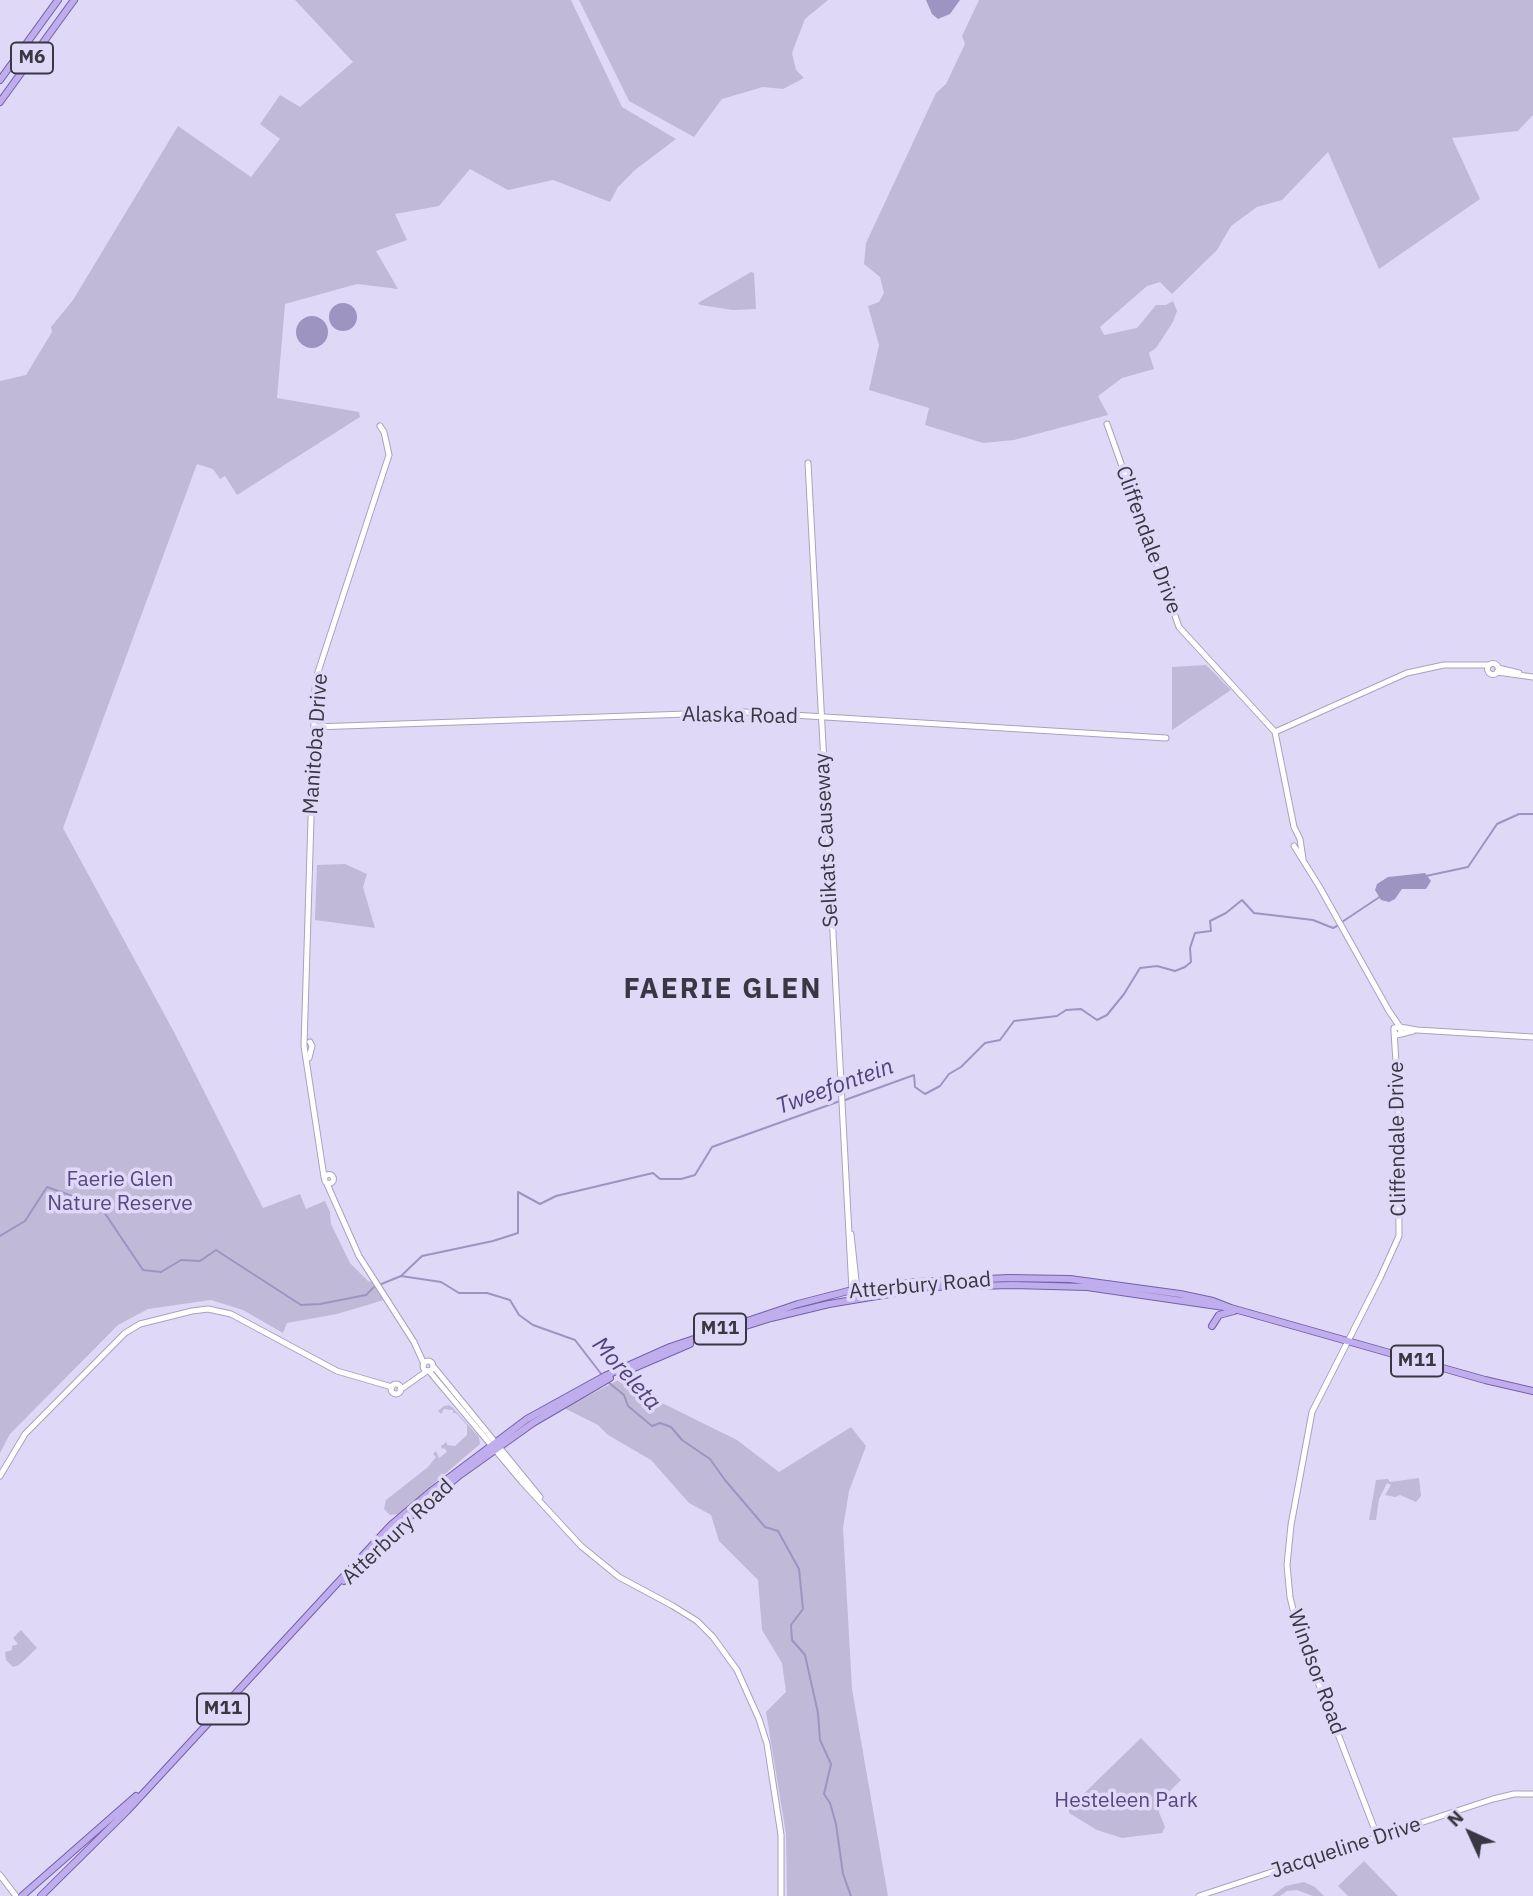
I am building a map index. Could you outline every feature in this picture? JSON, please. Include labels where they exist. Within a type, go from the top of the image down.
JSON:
[{"type":"main road","name":"M6","points":[[0,80],[58,0]]},
{"type":"main road","name":"M6","points":[[0,102],[75,0]]},
{"type":"main road","name":"Atterbury Road","points":[[41,1896],[127,1811],[323,1600],[408,1517],[495,1446],[618,1372],[670,1347],[798,1304],[855,1290],[930,1282],[1009,1278],[1070,1279],[1180,1294],[1231,1308]]},
{"type":"main road","name":"Atterbury Road","points":[[618,1372],[688,1345],[771,1318],[857,1298],[931,1287],[1013,1285],[1087,1287],[1231,1308],[1533,1391]]},
{"type":"main road","points":[[1212,1326],[1220,1314],[1243,1311]]},
{"type":"main road","name":"Atterbury Road","points":[[22,1896],[146,1788]]},
{"type":"street","name":"Cliffendale Drive","points":[[1107,424],[1179,627],[1275,732],[1296,841],[1303,859],[1398,1030],[1396,1049],[1401,1225],[1399,1236],[1348,1342]]},
{"type":"street","name":"Manitoba Drive","points":[[380,426],[389,455],[317,676],[306,963],[306,1032],[323,1164],[332,1194],[355,1248],[428,1367],[582,1546],[619,1577],[697,1622],[713,1637],[737,1670],[767,1744],[781,1835],[781,1896]]},
{"type":"street","name":"Selikats Causeway","points":[[808,463],[848,1217],[855,1290]]},
{"type":"street","points":[[1275,732],[1404,674],[1436,666],[1495,664],[1497,670],[1533,677]]},
{"type":"street","name":"Alaska Road","points":[[314,727],[721,712],[1166,738]]},
{"type":"street","points":[[1398,1030],[1533,1037]]},
{"type":"street","points":[[0,1476],[25,1434],[125,1333],[140,1324],[208,1309],[230,1314],[326,1366],[395,1388],[428,1367]]},
{"type":"street","name":"Windsor Road","points":[[1348,1342],[1312,1412],[1289,1537],[1287,1577],[1298,1630],[1378,1838]]},
{"type":"street","name":"Jacqueline Drive","points":[[1199,1896],[1499,1797],[1533,1794]]},
{"type":"street","points":[[0,1875],[16,1896]]},
{"type":"green space","name":"Faerie Glen Nature Reserve","points":[[295,0],[571,0],[622,107],[676,139],[635,170],[618,187],[610,202],[553,180],[508,190],[470,169],[439,206],[395,214],[407,240],[376,251],[398,289],[357,284],[285,304],[277,398],[359,412],[360,417],[237,495],[225,476],[220,479],[213,469],[197,464],[63,828],[174,1032],[263,1208],[300,1194],[306,1209],[325,1201],[331,1224],[350,1263],[372,1282],[384,1300],[337,1314],[287,1323],[283,1333],[243,1310],[211,1300],[148,1309],[118,1325],[10,1434],[0,1453],[0,381],[26,375],[52,332],[51,327],[73,300],[178,126],[251,177],[280,139],[260,124],[280,95],[300,107],[353,62]]},
{"type":"green space","points":[[579,0],[828,0],[805,19],[792,53],[796,70],[804,78],[783,89],[763,87],[722,99],[694,137],[629,101]]},
{"type":"green space","points":[[979,0],[1533,0],[1533,115],[1518,131],[1452,138],[1480,199],[1379,269],[1328,152],[1282,200],[1257,207],[1231,226],[1217,250],[1172,294],[1160,282],[1147,286],[1100,327],[1104,335],[1137,328],[1156,305],[1166,305],[1173,301],[1177,311],[1156,348],[1149,353],[1154,369],[1122,378],[1098,396],[1108,415],[1014,440],[983,443],[925,425],[929,408],[869,390],[879,345],[868,306],[879,302],[884,293],[880,277],[864,264],[866,243],[936,93],[946,84],[965,44],[962,36]]},
{"type":"green space","points":[[751,272],[754,273],[756,309],[733,310],[698,303]]},
{"type":"green space","points":[[1206,665],[1231,690],[1172,730],[1172,667]]},
{"type":"green space","points":[[345,864],[367,874],[363,887],[375,928],[315,920],[317,865]]},
{"type":"green space","points":[[634,1372],[656,1400],[737,1440],[779,1472],[851,1427],[866,1446],[849,1491],[843,1528],[852,1689],[888,1896],[787,1896],[786,1834],[766,1712],[786,1692],[782,1663],[762,1630],[758,1580],[719,1541],[711,1515],[689,1503],[651,1460],[608,1435],[598,1425],[564,1408]]},
{"type":"green space","points":[[444,1406],[453,1408],[479,1437],[480,1444],[398,1514],[390,1515],[384,1509],[386,1500],[428,1467],[436,1457],[433,1454],[436,1451],[439,1458],[447,1452],[441,1446],[447,1442],[447,1445],[455,1446],[467,1435],[467,1425],[453,1410],[444,1409],[441,1414],[438,1411]]},
{"type":"green space","points":[[1419,1478],[1421,1496],[1416,1502],[1400,1495],[1385,1495],[1391,1485],[1387,1483],[1379,1499],[1376,1520],[1369,1520],[1376,1480],[1388,1479],[1390,1482]]},
{"type":"green space","points":[[21,1630],[37,1648],[19,1665],[13,1667],[6,1660],[5,1652],[18,1644],[13,1638]]},
{"type":"green space","name":"Hesteleen Park","points":[[1141,1738],[1181,1780],[1162,1799],[1159,1812],[1165,1827],[1162,1833],[1122,1838],[1097,1830],[1069,1813],[1069,1808]]},
{"type":"green space","points":[[1364,1861],[1398,1896],[1348,1896],[1338,1886]]},
{"type":"green space","points":[[1304,1882],[1315,1887],[1324,1896],[1313,1896],[1297,1890],[1272,1896],[1285,1886]]},
{"type":"shaded area","points":[[926,0],[960,0],[950,14],[938,19],[932,14]]},
{"type":"shaded area","points":[[343,303],[353,307],[357,317],[353,327],[343,331],[333,327],[329,317],[333,307]]},
{"type":"shaded area","points":[[312,316],[323,321],[328,332],[323,343],[312,348],[301,343],[296,332],[301,321]]},
{"type":"shaded area","points":[[1425,873],[1431,881],[1426,889],[1402,889],[1395,899],[1389,902],[1381,900],[1375,890],[1377,884],[1388,877]]},
{"type":"waterway","name":"Tweefontein","points":[[1426,876],[1468,867],[1497,824],[1519,814],[1533,814]]},
{"type":"waterway","name":"Tweefontein","points":[[1342,922],[1381,896]]},
{"type":"waterway","name":"Tweefontein","points":[[845,1100],[914,1075],[915,1087],[925,1094],[940,1086],[949,1074],[961,1067],[985,1043],[1000,1040],[1014,1021],[1057,1016],[1066,1010],[1081,1009],[1097,1020],[1107,1015],[1140,968],[1157,966],[1175,971],[1185,967],[1191,962],[1190,948],[1195,933],[1211,931],[1210,921],[1242,900],[1254,913],[1313,920],[1333,928],[1337,926]]},
{"type":"waterway","name":"Tweefontein","points":[[401,1276],[422,1256],[518,1233],[518,1192],[540,1204],[556,1196],[653,1173],[660,1179],[681,1179],[695,1175],[712,1147],[840,1101]]},
{"type":"waterway","name":"Moreleta","points":[[0,1236],[25,1221],[47,1187],[100,1206],[143,1270],[161,1272],[181,1260],[200,1261],[216,1250],[301,1305],[366,1295],[374,1287],[401,1276],[441,1282],[459,1293],[487,1293],[510,1300],[519,1315],[533,1325],[575,1340],[602,1375]]},
{"type":"waterway","name":"Moreleta","points":[[608,1382],[624,1395],[628,1406],[652,1426],[660,1423],[671,1427],[682,1440],[710,1459],[765,1527],[778,1531],[799,1569],[803,1609],[791,1625],[792,1640],[805,1655],[818,1713],[820,1740],[831,1764],[824,1794],[830,1803],[836,1824],[843,1874],[851,1896]]},
{"type":"district","name":"FAERIE GLEN","points":[[723,990]]}]
